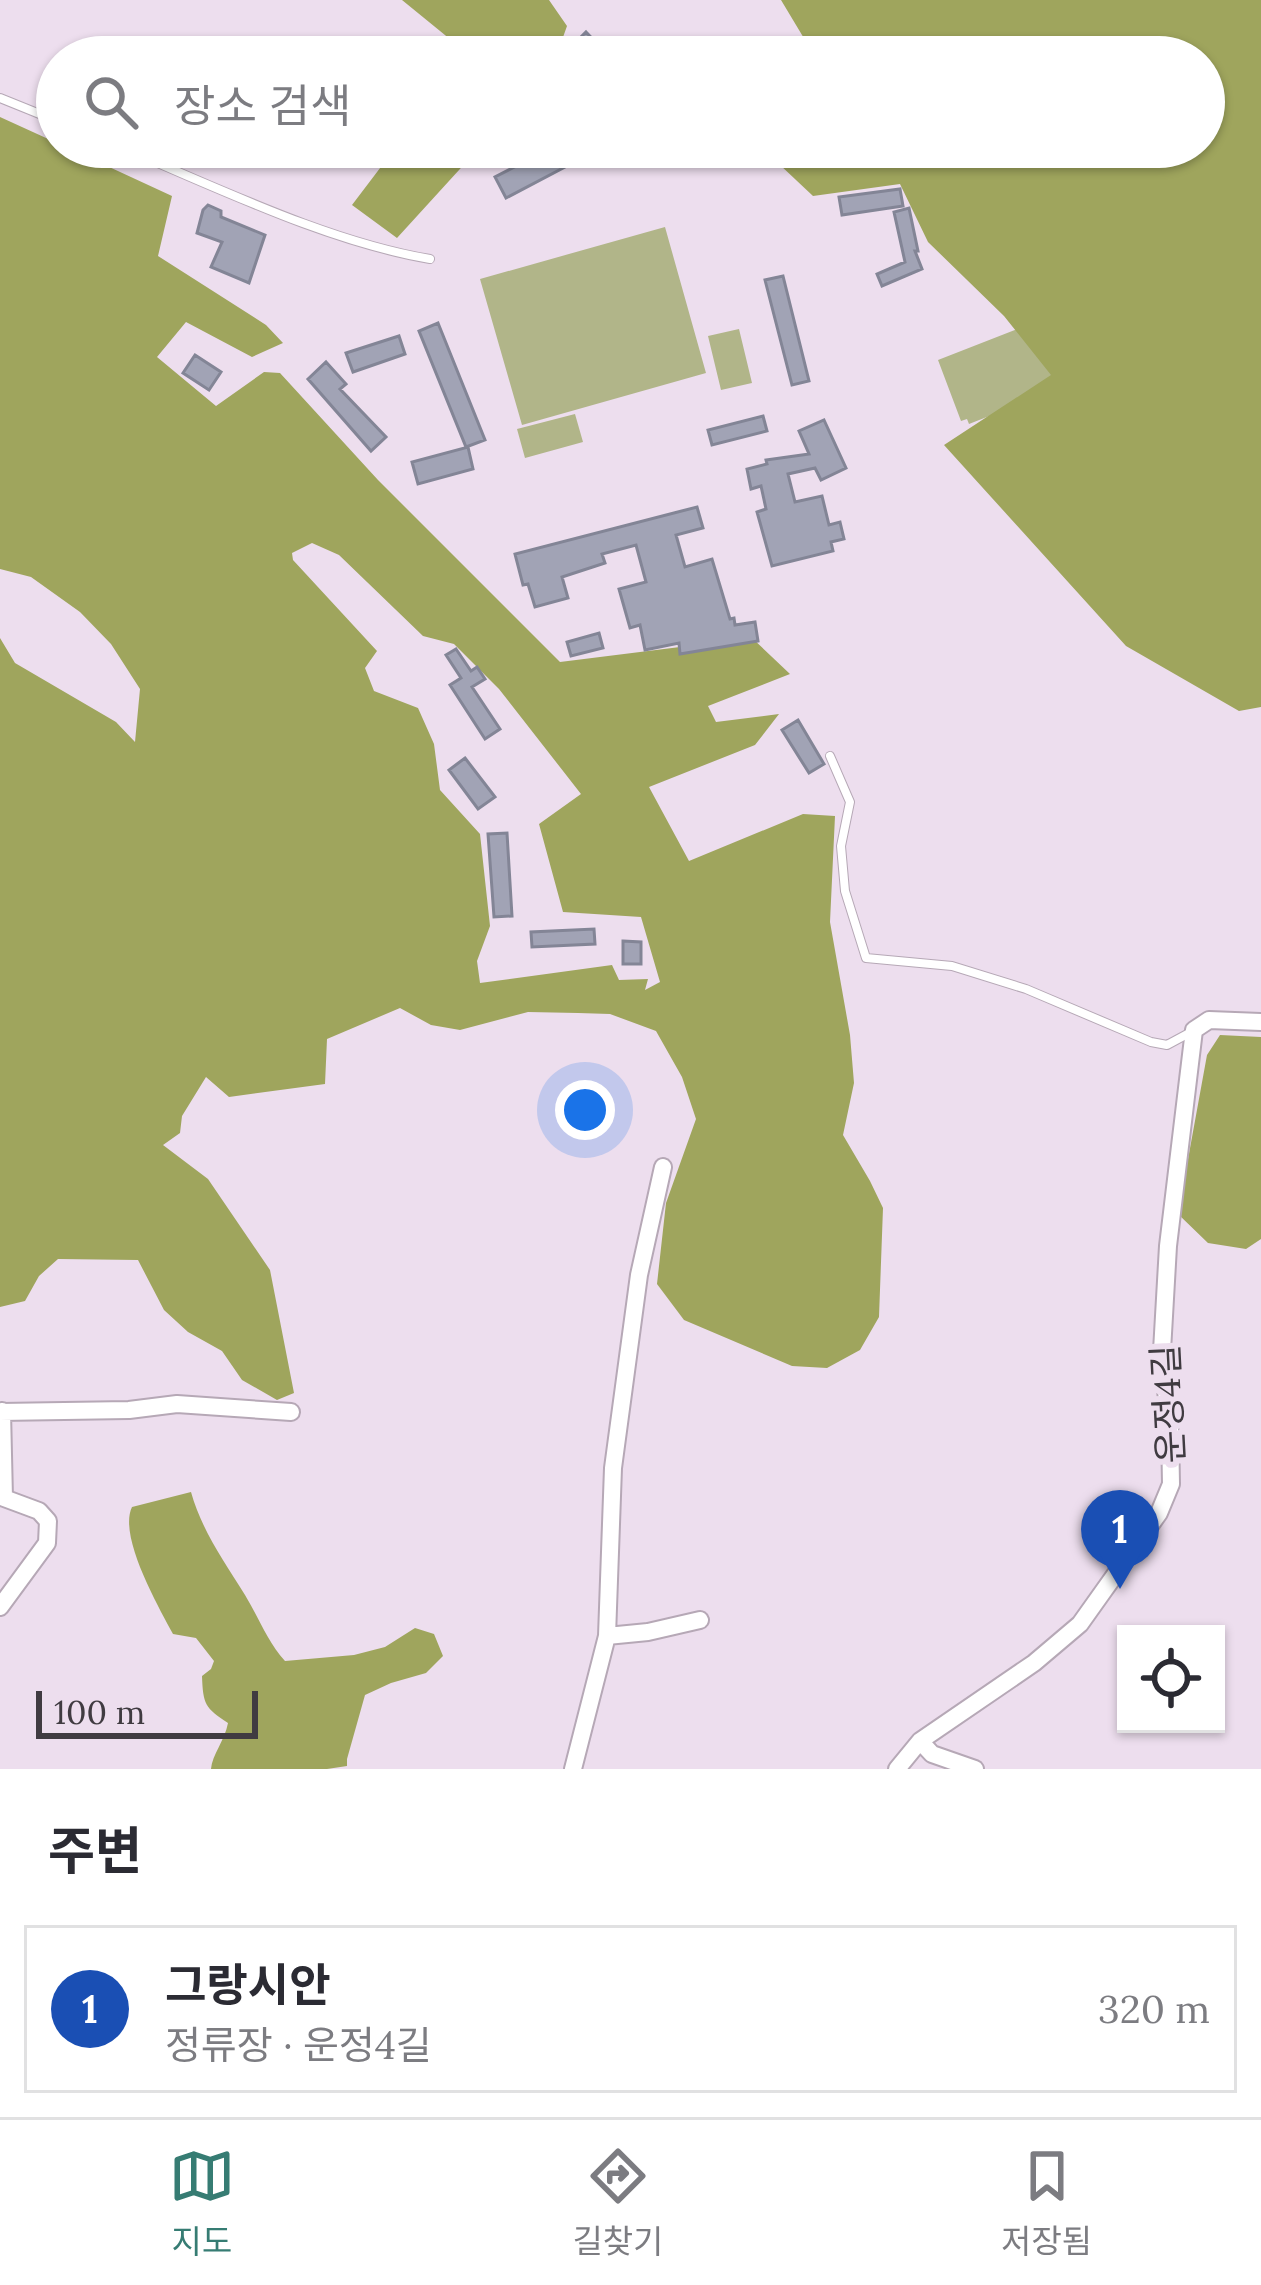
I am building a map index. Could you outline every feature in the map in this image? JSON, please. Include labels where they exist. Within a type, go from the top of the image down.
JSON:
[{"type":"street","points":[[1194,1030],[1209,1020],[1261,1022]]},
{"type":"street","name":"운정4길","points":[[897,1769],[920,1741],[1034,1663],[1080,1624],[1159,1513],[1172,1484],[1162,1351],[1168,1246],[1194,1030]]},
{"type":"street","points":[[573,1769],[607,1636],[613,1468],[639,1275],[663,1167]]},
{"type":"street","points":[[0,1607],[47,1543],[48,1522],[39,1511],[4,1498],[1,1412],[129,1410],[177,1404],[291,1412]]},
{"type":"street","points":[[607,1636],[648,1633],[700,1620]]},
{"type":"street","points":[[920,1741],[932,1754],[975,1769]]},
{"type":"lane","points":[[0,98],[36,113]]},
{"type":"lane","points":[[172,168],[352,240],[430,259]]},
{"type":"lane","points":[[830,756],[850,802],[841,846],[845,892],[866,958],[952,966],[1026,989],[1166,1046],[1194,1030]]},
{"type":"green space","points":[[402,0],[549,0],[567,26],[563,36],[446,36]]},
{"type":"green space","points":[[781,0],[1261,0],[1261,707],[1239,711],[1126,646],[944,445],[1051,375],[1004,316],[928,242],[900,184],[813,196],[783,168],[1225,168],[1225,36],[803,36]]},
{"type":"green space","points":[[0,117],[36,133],[36,168],[111,168],[172,196],[158,256],[266,325],[283,343],[252,357],[186,322],[157,357],[216,406],[264,372],[280,373],[378,480],[560,662],[752,638],[790,674],[708,706],[716,722],[779,714],[755,745],[649,787],[689,861],[803,814],[835,816],[830,922],[854,1083],[843,1135],[883,1208],[879,1317],[860,1350],[827,1368],[792,1366],[684,1320],[657,1284],[666,1203],[696,1119],[682,1077],[656,1031],[610,1014],[528,1012],[460,1030],[431,1025],[400,1008],[327,1039],[325,1084],[229,1097],[206,1077],[182,1116],[180,1133],[163,1145],[208,1179],[270,1270],[294,1393],[277,1400],[242,1380],[222,1351],[188,1332],[164,1310],[138,1260],[58,1259],[39,1276],[25,1301],[0,1307],[0,638],[15,663],[116,722],[135,742],[140,689],[111,644],[80,612],[31,577],[0,569]],"holes":[[[312,543],[339,555],[423,636],[454,644],[499,689],[581,794],[539,824],[563,912],[641,917],[660,982],[645,990],[648,979],[619,980],[612,965],[480,983],[477,961],[490,926],[480,834],[440,790],[434,744],[418,708],[374,691],[365,668],[377,651],[293,560],[292,553]]]},
{"type":"green space","points":[[380,168],[461,168],[397,238],[352,205]]},
{"type":"green space","points":[[665,227],[706,373],[522,425],[480,279]]},
{"type":"green space","points":[[1058,313],[1084,379],[969,424],[967,419],[961,421],[938,360]]},
{"type":"green space","points":[[739,329],[752,383],[721,390],[708,336]]},
{"type":"green space","points":[[575,414],[583,442],[525,458],[517,429]]},
{"type":"green space","points":[[1220,1035],[1261,1037],[1261,1239],[1246,1249],[1208,1243],[1178,1214],[1207,1055]]},
{"type":"green space","points":[[191,1492],[214,1545],[285,1661],[354,1655],[385,1647],[415,1628],[434,1634],[443,1656],[426,1673],[365,1695],[347,1766],[211,1769],[228,1723],[205,1699],[202,1676],[214,1661],[196,1638],[173,1634],[130,1535],[132,1507]]},
{"type":"building","points":[[512,168],[563,168],[506,198],[495,177]]},
{"type":"building","points":[[900,189],[903,206],[842,215],[839,197]]},
{"type":"building","points":[[208,205],[221,211],[221,217],[265,235],[249,283],[211,267],[222,242],[197,233]]},
{"type":"building","points":[[909,208],[922,269],[882,286],[877,274],[905,262],[894,212]]},
{"type":"building","points":[[783,276],[809,381],[792,385],[765,280]]},
{"type":"building","points":[[438,323],[485,440],[466,447],[419,331]]},
{"type":"building","points":[[399,336],[405,354],[353,372],[346,353]]},
{"type":"building","points":[[195,355],[221,372],[209,390],[183,373]]},
{"type":"building","points":[[326,362],[346,384],[340,389],[386,437],[371,451],[308,379]]},
{"type":"building","points":[[763,416],[767,431],[712,445],[708,430]]},
{"type":"building","points":[[824,420],[846,468],[821,480],[815,468],[788,474],[795,502],[822,496],[829,525],[840,522],[844,539],[831,542],[833,551],[772,566],[757,512],[766,509],[761,486],[751,489],[747,469],[767,464],[766,460],[809,454],[799,431]]},
{"type":"building","points":[[468,447],[473,469],[418,484],[412,462]]},
{"type":"building","points":[[697,507],[703,528],[676,535],[685,567],[712,559],[730,619],[734,618],[735,625],[755,622],[758,641],[680,654],[679,643],[645,650],[640,625],[630,628],[619,589],[646,582],[636,545],[602,554],[605,563],[562,577],[568,598],[535,607],[528,584],[523,585],[515,554]]},
{"type":"building","points":[[599,633],[603,648],[571,656],[567,642]]},
{"type":"building","points":[[456,649],[471,671],[477,667],[485,679],[472,687],[500,729],[485,739],[450,685],[461,678],[446,655]]},
{"type":"building","points":[[798,720],[824,764],[809,773],[782,730]]},
{"type":"building","points":[[465,758],[495,797],[478,809],[449,770]]},
{"type":"building","points":[[507,833],[512,916],[494,917],[488,834]]},
{"type":"building","points":[[594,929],[595,944],[532,947],[531,932]]},
{"type":"building","points":[[623,941],[641,942],[641,964],[623,964]]},
{"type":"place","name":"그랑시안","points":[[1120,1589]]}]
